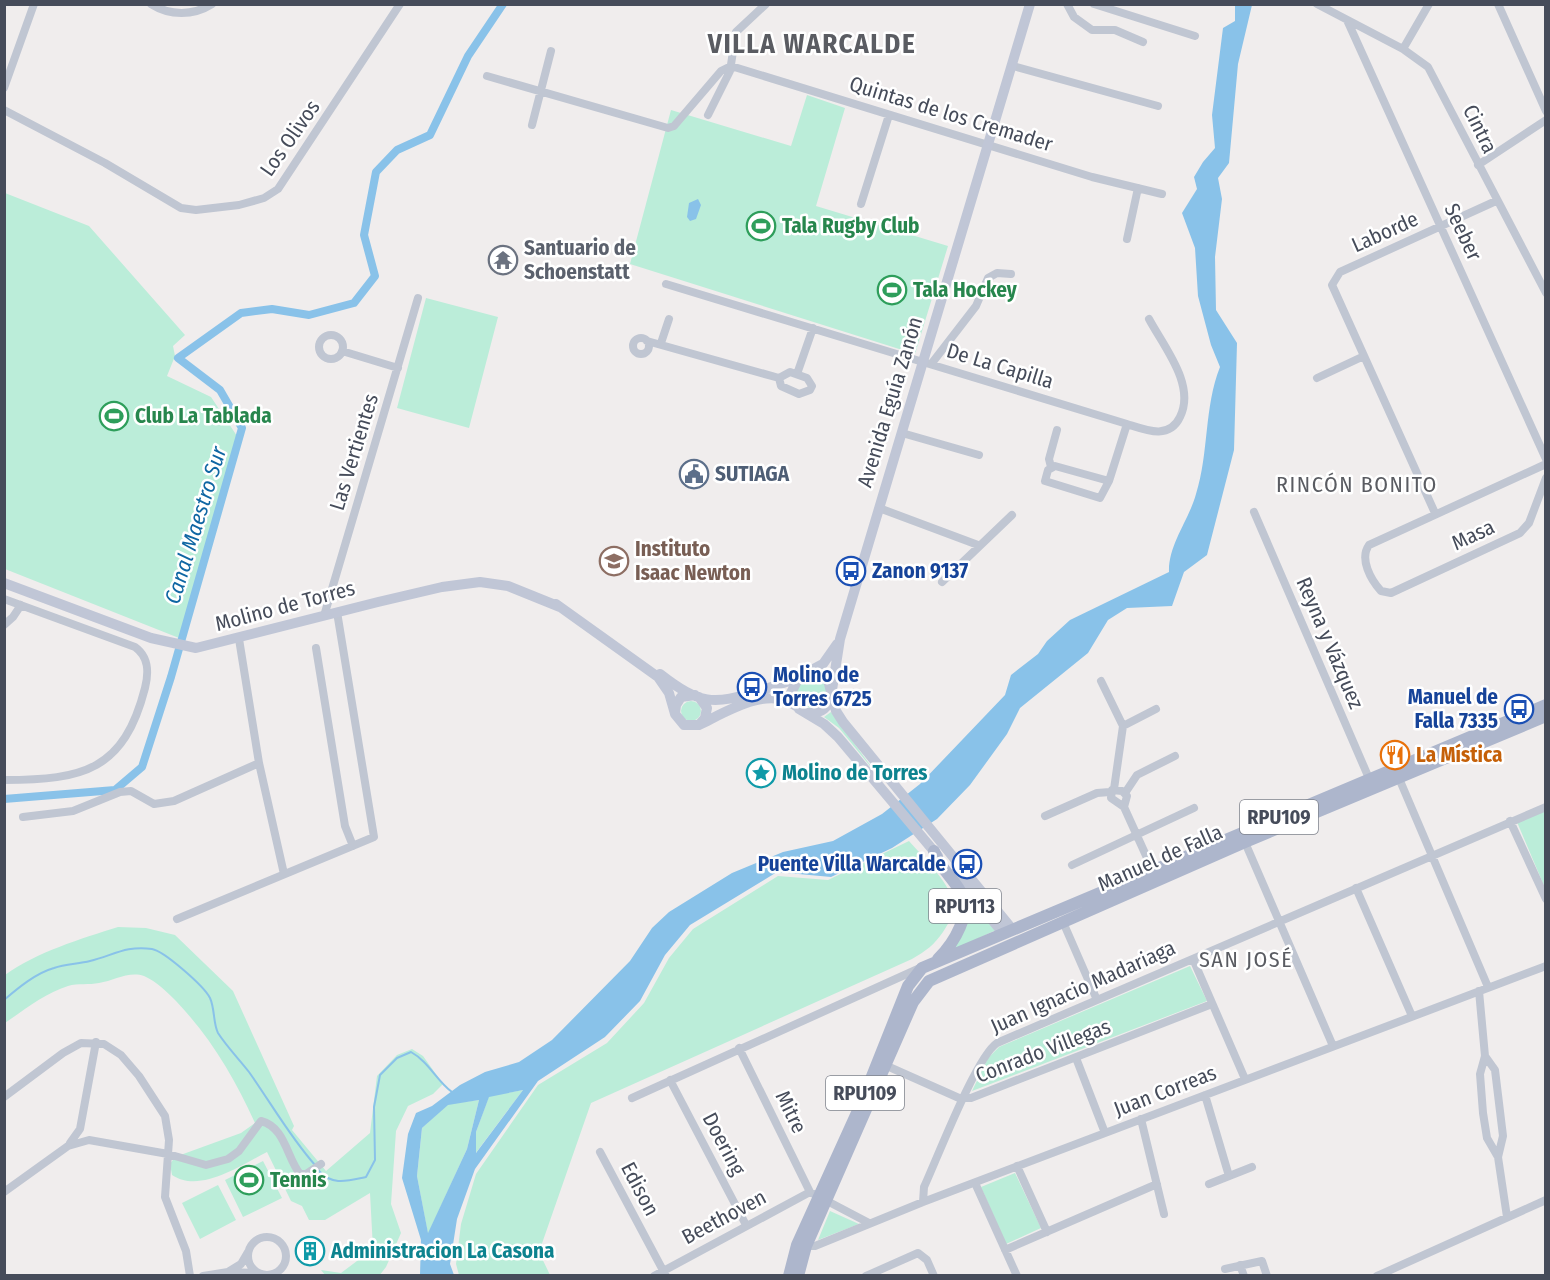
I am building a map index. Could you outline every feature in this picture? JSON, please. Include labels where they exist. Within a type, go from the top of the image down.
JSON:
[{"type":"main road","name":"Avenida Eguía Zanón","points":[[832,692],[840,639],[902,433],[927,362],[1030,4]]},
{"type":"main road","name":"Molino de Torres","points":[[4,583],[169,643],[184,646],[207,646],[474,578],[497,579],[534,592],[560,607],[676,686],[697,696],[717,702],[729,700],[802,675]]},
{"type":"main road","name":"Avenida Eguía Zanón","points":[[802,675],[823,664],[840,639]]},
{"type":"main road","name":"Molino de Torres","points":[[609,640],[661,681],[669,693],[675,714]]},
{"type":"main road","points":[[802,675],[822,675],[832,692],[825,708],[817,713],[803,711],[791,693],[802,675]]},
{"type":"main road","name":"RPU113","points":[[832,692],[840,718],[879,767],[933,845],[937,862],[962,893],[965,904],[963,918],[955,937],[933,963]]},
{"type":"main road","points":[[685,695],[697,696],[706,704],[707,713],[699,725],[684,725],[675,714],[678,701],[685,695]]},
{"type":"main road","name":"RPU113","points":[[699,725],[768,698],[785,700],[833,731],[1009,933],[1060,923]]},
{"type":"main road","name":"Manuel de Falla","points":[[1397,773],[1545,705]]},
{"type":"main road","name":"Manuel de Falla","points":[[908,986],[918,971],[933,963],[1153,871],[1545,716]]},
{"type":"main road","name":"Manuel de Falla","points":[[925,985],[945,973],[1060,923],[1243,837]]},
{"type":"main road","points":[[925,985],[933,972],[1009,933]]},
{"type":"main road","name":"RPU109","points":[[818,1197],[887,1066],[913,1002],[925,985]]},
{"type":"main road","name":"RPU109","points":[[789,1275],[802,1246],[818,1197],[908,986]]},
{"type":"main road","name":"RPU109","points":[[798,1275],[802,1246]]},
{"type":"street","points":[[4,88],[34,4]]},
{"type":"street","points":[[151,4],[175,14],[194,12],[212,4]]},
{"type":"street","name":"Los Olivos","points":[[4,110],[105,163],[181,208],[196,210],[239,205],[264,198],[278,189],[400,4]]},
{"type":"street","points":[[708,115],[728,77],[736,32],[766,4]]},
{"type":"street","points":[[1067,4],[1074,17],[1092,30],[1115,30],[1143,42]]},
{"type":"street","points":[[1094,4],[1195,36]]},
{"type":"street","name":"Cintra","points":[[1317,4],[1403,49],[1428,67],[1545,291]]},
{"type":"street","points":[[1403,49],[1429,4]]},
{"type":"street","points":[[1498,4],[1545,111]]},
{"type":"street","name":"Seeber","points":[[1347,20],[1545,459]]},
{"type":"street","points":[[532,125],[551,51]]},
{"type":"street","points":[[487,76],[672,128],[711,82],[731,66]]},
{"type":"street","name":"Quintas de los Cremader","points":[[731,66],[889,115],[1162,194]]},
{"type":"street","points":[[1013,66],[1158,106]]},
{"type":"street","points":[[861,204],[889,115]]},
{"type":"street","points":[[1478,165],[1545,120]]},
{"type":"street","points":[[1127,239],[1138,188]]},
{"type":"street","name":"Laborde","points":[[1364,356],[1332,289],[1333,279],[1340,272],[1496,201]]},
{"type":"street","points":[[927,362],[976,306],[988,278],[998,273],[1011,274]]},
{"type":"street","name":"De La Capilla","points":[[666,284],[1126,424],[1160,432],[1170,430],[1177,424],[1185,406],[1185,394],[1179,375],[1149,319]]},
{"type":"street","name":"Las Vertientes","points":[[324,616],[418,298]]},
{"type":"street","points":[[661,343],[669,319]]},
{"type":"street","points":[[797,374],[813,328]]},
{"type":"street","points":[[647,341],[661,343],[779,378],[785,389],[798,394],[807,392],[812,386],[810,382],[797,374],[785,373],[779,378]]},
{"type":"street","points":[[342,351],[398,368]]},
{"type":"street","points":[[1317,378],[1364,356],[1435,513],[1545,464]]},
{"type":"street","points":[[1057,430],[1049,459],[1051,466],[1045,481],[1051,485],[1100,498],[1109,481],[1126,424]]},
{"type":"street","points":[[902,433],[979,455]]},
{"type":"street","points":[[1051,466],[1109,481]]},
{"type":"street","name":"Masa","points":[[1435,513],[1374,541],[1365,549],[1364,556],[1374,582],[1385,592],[1396,591],[1520,533],[1529,523],[1545,478]]},
{"type":"street","points":[[879,508],[978,545]]},
{"type":"street","name":"Reyna y Vázquez","points":[[1254,512],[1372,783]]},
{"type":"street","points":[[942,582],[978,545],[1012,515]]},
{"type":"street","points":[[4,599],[135,647],[145,657],[148,673],[135,720],[128,736],[112,755],[93,767],[73,774],[42,779],[4,780]]},
{"type":"street","points":[[4,625],[21,605]]},
{"type":"street","points":[[177,919],[374,837],[337,612]]},
{"type":"street","points":[[239,639],[260,763],[284,874]]},
{"type":"street","points":[[316,648],[345,826],[353,846]]},
{"type":"street","points":[[1101,681],[1123,726],[1112,790],[1115,802],[1124,807],[1153,871]]},
{"type":"street","points":[[1123,726],[1155,709]]},
{"type":"street","points":[[1125,793],[1137,775],[1175,756]]},
{"type":"street","points":[[23,817],[38,813],[73,811],[120,792],[131,791],[154,804],[167,803],[260,763]]},
{"type":"street","points":[[1397,773],[1488,987]]},
{"type":"street","points":[[1045,816],[1097,793],[1112,790],[1125,793]]},
{"type":"street","points":[[1124,807],[1127,798],[1125,793]]},
{"type":"street","name":"Juan Ignacio Madariaga","points":[[923,1202],[924,1187],[963,1099],[990,1047],[1545,807]]},
{"type":"street","points":[[1072,865],[1194,808]]},
{"type":"street","points":[[1510,821],[1545,899]]},
{"type":"street","points":[[1243,837],[1333,1046]]},
{"type":"street","points":[[1356,888],[1412,1016]]},
{"type":"street","points":[[1060,923],[1097,1000]]},
{"type":"street","points":[[1193,959],[1245,1079]]},
{"type":"street","name":"Manuel de Falla","points":[[632,1098],[739,1048],[933,963]]},
{"type":"street","name":"Juan Correas","points":[[802,1246],[815,1246],[975,1182],[1545,966]]},
{"type":"street","points":[[893,979],[908,986]]},
{"type":"street","points":[[1479,991],[1485,1056],[1480,1074],[1487,1138],[1498,1157],[1507,1216]]},
{"type":"street","name":"Conrado Villegas","points":[[887,1066],[963,1099],[1076,1058],[1212,1004]]},
{"type":"street","points":[[4,1192],[68,1146],[80,1129],[96,1042]]},
{"type":"street","points":[[4,1097],[63,1053],[81,1043],[105,1044],[125,1059],[160,1107],[167,1122],[168,1154],[165,1197],[186,1251],[190,1275]]},
{"type":"street","name":"Mitre","points":[[739,1048],[818,1197]]},
{"type":"street","points":[[1485,1056],[1495,1070],[1503,1136],[1498,1157]]},
{"type":"street","points":[[1076,1058],[1105,1133]]},
{"type":"street","name":"Doering","points":[[670,1080],[746,1225]]},
{"type":"street","points":[[1205,1095],[1229,1176]]},
{"type":"street","points":[[1141,1119],[1164,1214]]},
{"type":"street","points":[[68,1146],[89,1140],[168,1154],[195,1164],[216,1164],[239,1151],[261,1121],[269,1125],[282,1139],[300,1174],[313,1171],[321,1164]]},
{"type":"street","points":[[80,1129],[81,1134],[89,1140]]},
{"type":"street","name":"Edison","points":[[600,1152],[664,1273]]},
{"type":"street","points":[[1017,1166],[1047,1232]]},
{"type":"street","points":[[1209,1184],[1252,1167]]},
{"type":"street","points":[[975,1182],[1017,1275]]},
{"type":"street","points":[[1005,1250],[1157,1184]]},
{"type":"street","points":[[818,1197],[870,1223]]},
{"type":"street","name":"Beethoven","points":[[654,1275],[664,1273],[746,1225],[818,1197]]},
{"type":"street","points":[[1377,1275],[1545,1200]]},
{"type":"street","points":[[203,1275],[228,1272],[270,1275],[281,1269],[286,1257],[283,1245],[267,1236],[256,1240],[241,1264],[228,1272]]},
{"type":"street","points":[[248,1250],[249,1263],[258,1273]]},
{"type":"street","points":[[866,1275],[915,1254],[923,1255],[934,1275]]},
{"type":"street","points":[[1225,1269],[1262,1261],[1267,1275]]},
{"type":"street","points":[[1240,1265],[1244,1275]]},
{"type":"green space","name":"Tala Rugby Club","points":[[807,95],[845,108],[816,206],[948,246],[915,354],[630,264],[671,110],[791,146]]},
{"type":"green space","name":"Club La Tablada","points":[[5,193],[89,226],[185,335],[173,346],[175,356],[167,376],[211,397],[237,436],[179,638],[5,569]]},
{"type":"green space","points":[[426,298],[498,317],[469,428],[397,408]]},
{"type":"green space","points":[[812,678],[822,683],[827,693],[822,703],[812,708],[802,703],[797,693],[802,683]]},
{"type":"green space","points":[[687,701],[695,701],[701,707],[701,715],[695,721],[687,721],[681,715],[681,707]]},
{"type":"green space","points":[[831,712],[879,777],[839,728],[824,717]]},
{"type":"green space","points":[[1545,810],[1545,888],[1517,822]]},
{"type":"green space","points":[[909,841],[936,872],[948,890],[954,906],[952,916],[933,944],[912,959],[591,1103],[539,1252],[550,1275],[459,1275],[456,1264],[461,1224],[476,1174],[538,1085],[607,1043],[644,1003],[669,958],[693,929],[778,876],[828,880]]},
{"type":"green space","points":[[969,896],[996,930],[951,951],[969,917]]},
{"type":"green space","points":[[118,927],[146,928],[175,935],[233,991],[294,1126],[292,1130],[326,1171],[370,1133],[377,1076],[397,1055],[412,1049],[423,1056],[443,1084],[433,1094],[408,1106],[396,1131],[391,1204],[401,1233],[386,1267],[379,1276],[325,1275],[321,1270],[341,1273],[373,1249],[370,1193],[325,1220],[309,1220],[302,1206],[291,1201],[267,1152],[208,1180],[183,1180],[172,1175],[170,1164],[175,1157],[241,1133],[255,1123],[239,1090],[211,1044],[189,1015],[153,981],[144,976],[127,975],[99,983],[68,986],[43,997],[5,1023],[5,975],[45,953]]},
{"type":"green space","points":[[1190,966],[1207,1001],[972,1091],[988,1058],[999,1047]]},
{"type":"green space","points":[[523,1090],[475,1154],[476,1132],[489,1096]]},
{"type":"green space","points":[[479,1100],[467,1149],[428,1234],[417,1176],[422,1128],[448,1104]]},
{"type":"green space","points":[[263,1161],[282,1198],[243,1217],[225,1180]]},
{"type":"green space","points":[[1015,1173],[1041,1228],[1006,1244],[981,1187]]},
{"type":"green space","points":[[218,1185],[236,1220],[200,1239],[182,1203]]},
{"type":"green space","points":[[830,1211],[859,1224],[818,1240]]},
{"type":"water","points":[[1235,5],[1252,5],[1238,64],[1229,163],[1218,178],[1222,199],[1215,257],[1216,310],[1237,343],[1234,450],[1207,555],[1184,572],[1172,606],[1127,608],[1108,620],[1088,653],[1020,708],[1007,734],[970,785],[937,819],[892,848],[831,877],[777,872],[690,925],[665,955],[640,1001],[605,1037],[538,1081],[475,1169],[457,1219],[450,1264],[454,1275],[420,1275],[421,1240],[402,1178],[408,1134],[416,1113],[432,1106],[460,1085],[485,1072],[519,1062],[552,1040],[630,961],[652,928],[669,912],[732,873],[783,852],[833,841],[882,814],[920,784],[1005,695],[1011,675],[1038,654],[1047,641],[1070,620],[1169,572],[1175,542],[1193,504],[1200,478],[1211,398],[1220,367],[1211,345],[1198,296],[1195,248],[1182,213],[1197,189],[1194,177],[1215,148],[1212,115],[1223,28],[1235,21]],"holes":[[[523,1090],[476,1153],[476,1132],[489,1097]],[[479,1100],[467,1149],[428,1233],[417,1176],[422,1128],[448,1105]]]},
{"type":"water","points":[[698,199],[701,205],[696,219],[690,221],[687,217],[689,203]]},
{"type":"waterway","name":"Canal Maestro Sur","points":[[4,799],[115,790],[142,767],[171,677],[242,428],[220,390],[178,358],[241,313],[272,309],[309,315],[354,303],[375,276],[364,235],[376,172],[397,150],[430,135],[468,56],[503,4]]},
{"type":"waterway","points":[[4,1000],[47,970],[90,961],[134,948],[158,951],[183,970],[210,998],[218,1033],[249,1072],[315,1165]]},
{"type":"waterway","points":[[318,1170],[323,1175],[340,1181],[366,1177],[375,1160],[374,1107],[380,1075],[397,1058],[411,1052],[423,1061],[452,1092]]},
{"type":"place","name":"Tala Rugby Club","points":[[761,226]]},
{"type":"place","name":"Santuario de Schoenstatt","points":[[503,260]]},
{"type":"place","name":"Tala Hockey","points":[[892,290]]},
{"type":"place","name":"Club La Tablada","points":[[114,416]]},
{"type":"place","name":"SUTIAGA","points":[[694,474]]},
{"type":"place","name":"Instituto Isaac Newton","points":[[614,561]]},
{"type":"place","name":"Zanon 9137","points":[[851,571]]},
{"type":"place","name":"Molino de Torres 6725","points":[[752,687]]},
{"type":"place","name":"Manuel de Falla 7335","points":[[1519,709]]},
{"type":"place","name":"La Mística","points":[[1395,755]]},
{"type":"place","name":"Molino de Torres","points":[[761,773]]},
{"type":"place","name":"Puente Villa Warcalde","points":[[967,864]]},
{"type":"place","name":"Tennis","points":[[249,1180]]},
{"type":"place","name":"Administracion La Casona","points":[[310,1251]]},
{"type":"district","name":"VILLA WARCALDE","points":[[812,44]]},
{"type":"district","name":"RINCÓN BONITO","points":[[1357,484]]},
{"type":"district","name":"SAN JOSÉ","points":[[1246,959]]}]
